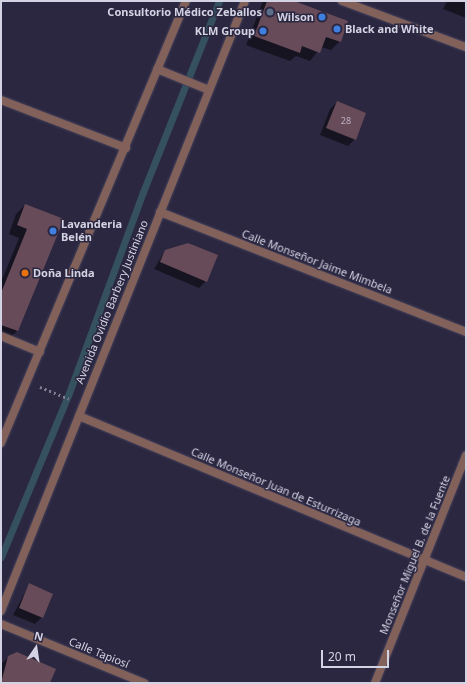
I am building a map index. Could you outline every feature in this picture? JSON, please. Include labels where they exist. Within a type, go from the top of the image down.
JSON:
[{"type":"street","points":[[1,443],[126,148],[161,71],[186,1]]},
{"type":"street","name":"Avenida Ovidio Barbery Justiniano","points":[[1,611],[160,212],[206,88],[245,1]]},
{"type":"street","points":[[342,1],[466,48]]},
{"type":"street","points":[[161,71],[206,88]]},
{"type":"street","points":[[1,100],[126,148]]},
{"type":"street","name":"Calle Monseñor Jaime Mimbela","points":[[160,212],[466,332]]},
{"type":"street","points":[[1,336],[40,352]]},
{"type":"street","name":"Calle Monseñor Juan de Esturrizaga","points":[[79,416],[425,562],[466,577]]},
{"type":"street","name":"Monseñor Miguel B. de la Fuente","points":[[375,683],[425,562],[466,456]]},
{"type":"street","name":"Calle Tapiosí","points":[[1,624],[144,683]]},
{"type":"path","points":[[56,394],[77,402]]},
{"type":"building","points":[[267,1],[294,1],[348,21],[341,42],[326,37],[320,53],[302,46],[300,53],[254,36]]},
{"type":"building","points":[[337,101],[366,113],[356,140],[326,128]]},
{"type":"building","name":"Doña Linda","points":[[25,204],[64,219],[18,331],[1,325],[1,293],[27,229],[17,225]]},
{"type":"building","points":[[188,243],[218,255],[207,282],[160,262],[165,250]]},
{"type":"building","points":[[29,583],[53,594],[43,618],[19,608]]},
{"type":"building","points":[[17,652],[56,669],[50,683],[1,683],[8,656]]},
{"type":"waterway","points":[[1,557],[69,393],[143,192],[219,1]]},
{"type":"place","name":"Consultorio Médico Zeballos","points":[[270,12]]},
{"type":"place","name":"Wilson","points":[[322,17]]},
{"type":"place","name":"Black and White","points":[[337,29]]},
{"type":"place","name":"KLM Group","points":[[263,31]]},
{"type":"place","name":"Lavanderia Belén","points":[[53,231]]},
{"type":"place","name":"Doña Linda","points":[[25,273]]}]
